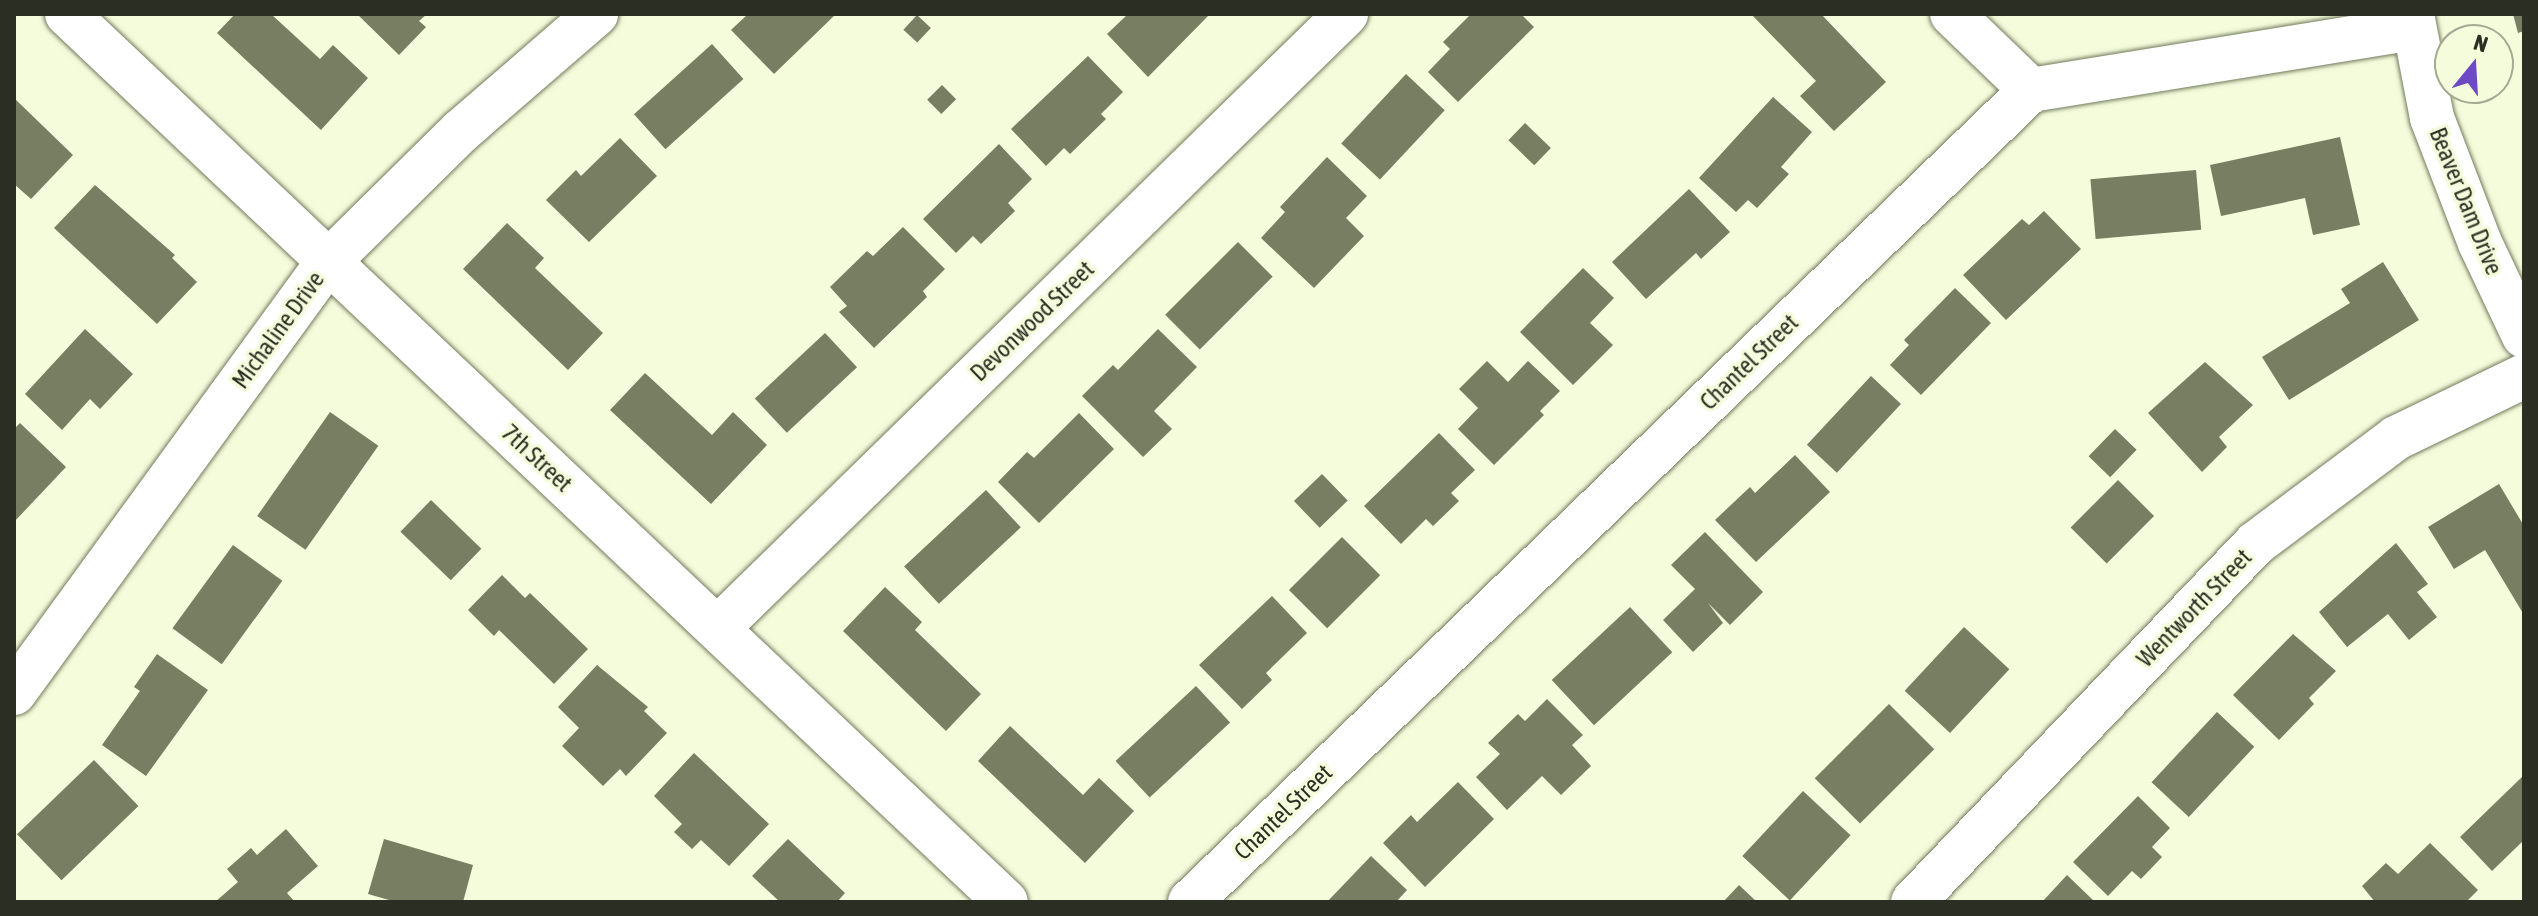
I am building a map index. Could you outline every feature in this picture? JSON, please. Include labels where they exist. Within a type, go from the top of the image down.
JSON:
[{"type":"street","name":"7th Street","points":[[67,14],[327,263],[719,627],[1006,902]]},
{"type":"street","name":"Michaline Drive","points":[[14,693],[327,263],[461,131],[596,14]]},
{"type":"street","name":"Devonwood Street","points":[[719,627],[1346,14]]},
{"type":"street","points":[[1952,14],[2031,90],[2412,21]]},
{"type":"street","name":"Beaver Dam Drive","points":[[2412,21],[2432,118],[2480,243],[2524,336]]},
{"type":"street","name":"Chantel Street","points":[[1190,902],[2031,90]]},
{"type":"street","name":"Wentworth Street","points":[[1913,902],[2255,544],[2396,438],[2524,376]]},
{"type":"building","points":[[235,14],[271,14],[320,59],[333,45],[368,78],[321,130],[217,33]]},
{"type":"building","points":[[357,14],[427,14],[419,21],[426,27],[399,55]]},
{"type":"building","points":[[748,14],[836,14],[774,74],[731,30]]},
{"type":"building","points":[[1128,14],[1210,14],[1148,77],[1107,34]]},
{"type":"building","points":[[1471,14],[1521,14],[1534,27],[1458,102],[1428,72],[1450,49],[1443,42]]},
{"type":"building","points":[[1751,14],[1821,14],[1886,82],[1834,131],[1800,96],[1816,81]]},
{"type":"building","points":[[2513,14],[2524,14],[2524,31],[2518,33]]},
{"type":"building","points":[[917,15],[931,28],[917,43],[903,30]]},
{"type":"building","points":[[712,44],[743,79],[665,149],[634,114]]},
{"type":"building","points":[[1088,56],[1123,92],[1101,114],[1106,119],[1070,154],[1064,148],[1046,166],[1011,129]]},
{"type":"building","points":[[1406,74],[1445,110],[1380,180],[1341,143]]},
{"type":"building","points":[[942,85],[956,99],[941,114],[927,100]]},
{"type":"building","points":[[1773,97],[1812,132],[1781,167],[1789,174],[1757,208],[1748,200],[1736,212],[1699,178]]},
{"type":"building","points":[[14,98],[73,155],[31,199],[14,184]]},
{"type":"building","points":[[1525,123],[1551,148],[1534,165],[1508,140]]},
{"type":"building","points":[[2340,137],[2360,225],[2313,235],[2305,198],[2221,216],[2210,165]]},
{"type":"building","points":[[620,138],[657,176],[589,242],[546,200],[576,170],[581,176]]},
{"type":"building","points":[[999,144],[1032,179],[1008,203],[1015,211],[981,244],[973,236],[956,253],[923,219]]},
{"type":"building","points":[[1327,157],[1367,196],[1346,218],[1364,236],[1314,288],[1261,238],[1285,212],[1280,207]]},
{"type":"building","points":[[2196,170],[2201,230],[2096,239],[2090,179]]},
{"type":"building","points":[[95,185],[175,255],[172,258],[197,282],[157,324],[54,228]]},
{"type":"building","points":[[1689,189],[1730,232],[1701,259],[1696,253],[1646,299],[1612,262]]},
{"type":"building","points":[[2044,211],[2081,249],[2006,320],[1963,275],[2022,219],[2029,225]]},
{"type":"building","points":[[507,223],[544,258],[535,268],[603,333],[568,370],[463,269]]},
{"type":"building","points":[[903,227],[945,269],[923,291],[927,297],[874,348],[839,312],[847,306],[830,287],[867,251],[873,256]]},
{"type":"building","points":[[1238,242],[1273,277],[1200,349],[1165,315]]},
{"type":"building","points":[[2383,262],[2419,320],[2289,400],[2262,357],[2350,303],[2341,289]]},
{"type":"building","points":[[1583,268],[1614,298],[1590,323],[1613,345],[1573,385],[1520,332]]},
{"type":"building","points":[[1955,288],[1991,323],[1921,395],[1890,365],[1909,345],[1904,340]]},
{"type":"building","points":[[85,329],[133,374],[100,409],[90,399],[62,430],[25,394]]},
{"type":"building","points":[[1158,329],[1197,367],[1154,411],[1172,429],[1143,457],[1082,396],[1113,365],[1118,370]]},
{"type":"building","points":[[825,333],[857,367],[787,433],[755,398]]},
{"type":"building","points":[[1487,361],[1508,382],[1528,361],[1560,391],[1540,411],[1544,415],[1494,465],[1458,429],[1478,408],[1459,389]]},
{"type":"building","points":[[2205,362],[2253,405],[2219,437],[2227,447],[2202,472],[2148,413]]},
{"type":"building","points":[[645,373],[712,435],[733,412],[767,445],[711,504],[610,410]]},
{"type":"building","points":[[1871,376],[1901,404],[1837,473],[1807,445]]},
{"type":"building","points":[[330,412],[378,446],[305,550],[257,516]]},
{"type":"building","points":[[1079,413],[1114,449],[1039,523],[998,482],[1027,452],[1034,458]]},
{"type":"building","points":[[20,423],[66,467],[14,522],[14,429]]},
{"type":"building","points":[[2115,429],[2137,450],[2110,477],[2089,456]]},
{"type":"building","points":[[1439,433],[1475,470],[1451,493],[1459,501],[1433,526],[1426,519],[1401,544],[1364,506]]},
{"type":"building","points":[[1795,455],[1830,492],[1756,562],[1715,520],[1750,487],[1755,493]]},
{"type":"building","points":[[1322,474],[1348,501],[1320,528],[1294,501]]},
{"type":"building","points":[[2118,480],[2154,516],[2107,563],[2071,527]]},
{"type":"building","points":[[2499,484],[2524,526],[2524,615],[2485,550],[2454,569],[2428,527]]},
{"type":"building","points":[[986,490],[1021,527],[939,604],[904,566]]},
{"type":"building","points":[[431,500],[481,549],[451,580],[400,532]]},
{"type":"building","points":[[1705,532],[1763,592],[1730,625],[1708,603],[1723,623],[1693,652],[1663,620],[1695,589],[1671,565]]},
{"type":"building","points":[[1342,537],[1380,575],[1327,628],[1289,590]]},
{"type":"building","points":[[2396,543],[2428,584],[2417,592],[2437,617],[2409,640],[2388,614],[2347,647],[2319,612]]},
{"type":"building","points":[[233,545],[282,581],[222,664],[172,628]]},
{"type":"building","points":[[502,575],[525,598],[530,593],[588,649],[554,684],[499,630],[494,636],[468,610]]},
{"type":"building","points":[[885,587],[922,622],[915,630],[981,694],[946,731],[843,631]]},
{"type":"building","points":[[1272,596],[1307,633],[1266,673],[1272,680],[1242,709],[1199,665]]},
{"type":"building","points":[[1630,607],[1672,652],[1594,725],[1552,680]]},
{"type":"building","points":[[1964,627],[2009,669],[1950,733],[1905,691]]},
{"type":"building","points":[[2293,634],[2336,671],[2309,698],[2314,704],[2279,740],[2233,695]]},
{"type":"building","points":[[157,654],[208,690],[146,776],[102,745],[140,691],[134,687]]},
{"type":"building","points":[[597,665],[648,707],[644,711],[667,733],[626,776],[620,769],[603,786],[562,746],[579,728],[558,707]]},
{"type":"building","points":[[1196,686],[1230,723],[1150,798],[1116,761]]},
{"type":"building","points":[[1547,699],[1583,735],[1572,745],[1591,766],[1561,795],[1542,776],[1507,810],[1476,777],[1500,754],[1488,743],[1518,714],[1525,721]]},
{"type":"building","points":[[1889,704],[1934,749],[1860,824],[1815,778]]},
{"type":"building","points":[[2217,712],[2254,747],[2189,817],[2152,782]]},
{"type":"building","points":[[1010,726],[1083,795],[1099,778],[1134,811],[1085,863],[978,761]]},
{"type":"building","points":[[694,753],[769,824],[729,866],[701,840],[692,849],[674,832],[682,824],[654,796]]},
{"type":"building","points":[[94,760],[138,806],[61,880],[17,834]]},
{"type":"building","points":[[2524,775],[2524,840],[2492,871],[2460,837]]},
{"type":"building","points":[[1458,782],[1494,819],[1425,887],[1383,843],[1411,815],[1417,822]]},
{"type":"building","points":[[1803,791],[1851,835],[1790,900],[1742,856]]},
{"type":"building","points":[[2138,796],[2170,828],[2152,847],[2162,857],[2141,879],[2132,871],[2108,896],[2073,862]]},
{"type":"building","points":[[286,829],[318,866],[287,893],[295,902],[215,902],[238,882],[227,869],[251,848],[257,855]]},
{"type":"building","points":[[384,839],[473,865],[463,902],[396,902],[368,894]]},
{"type":"building","points":[[788,839],[845,893],[837,902],[780,902],[752,876]]},
{"type":"building","points":[[2430,843],[2478,890],[2466,902],[2375,902],[2362,886],[2386,863],[2398,874]]},
{"type":"building","points":[[1371,856],[1407,890],[1396,902],[1327,902]]},
{"type":"building","points":[[2067,875],[2095,902],[2042,902]]},
{"type":"building","points":[[1739,885],[1757,902],[1723,902]]}]
